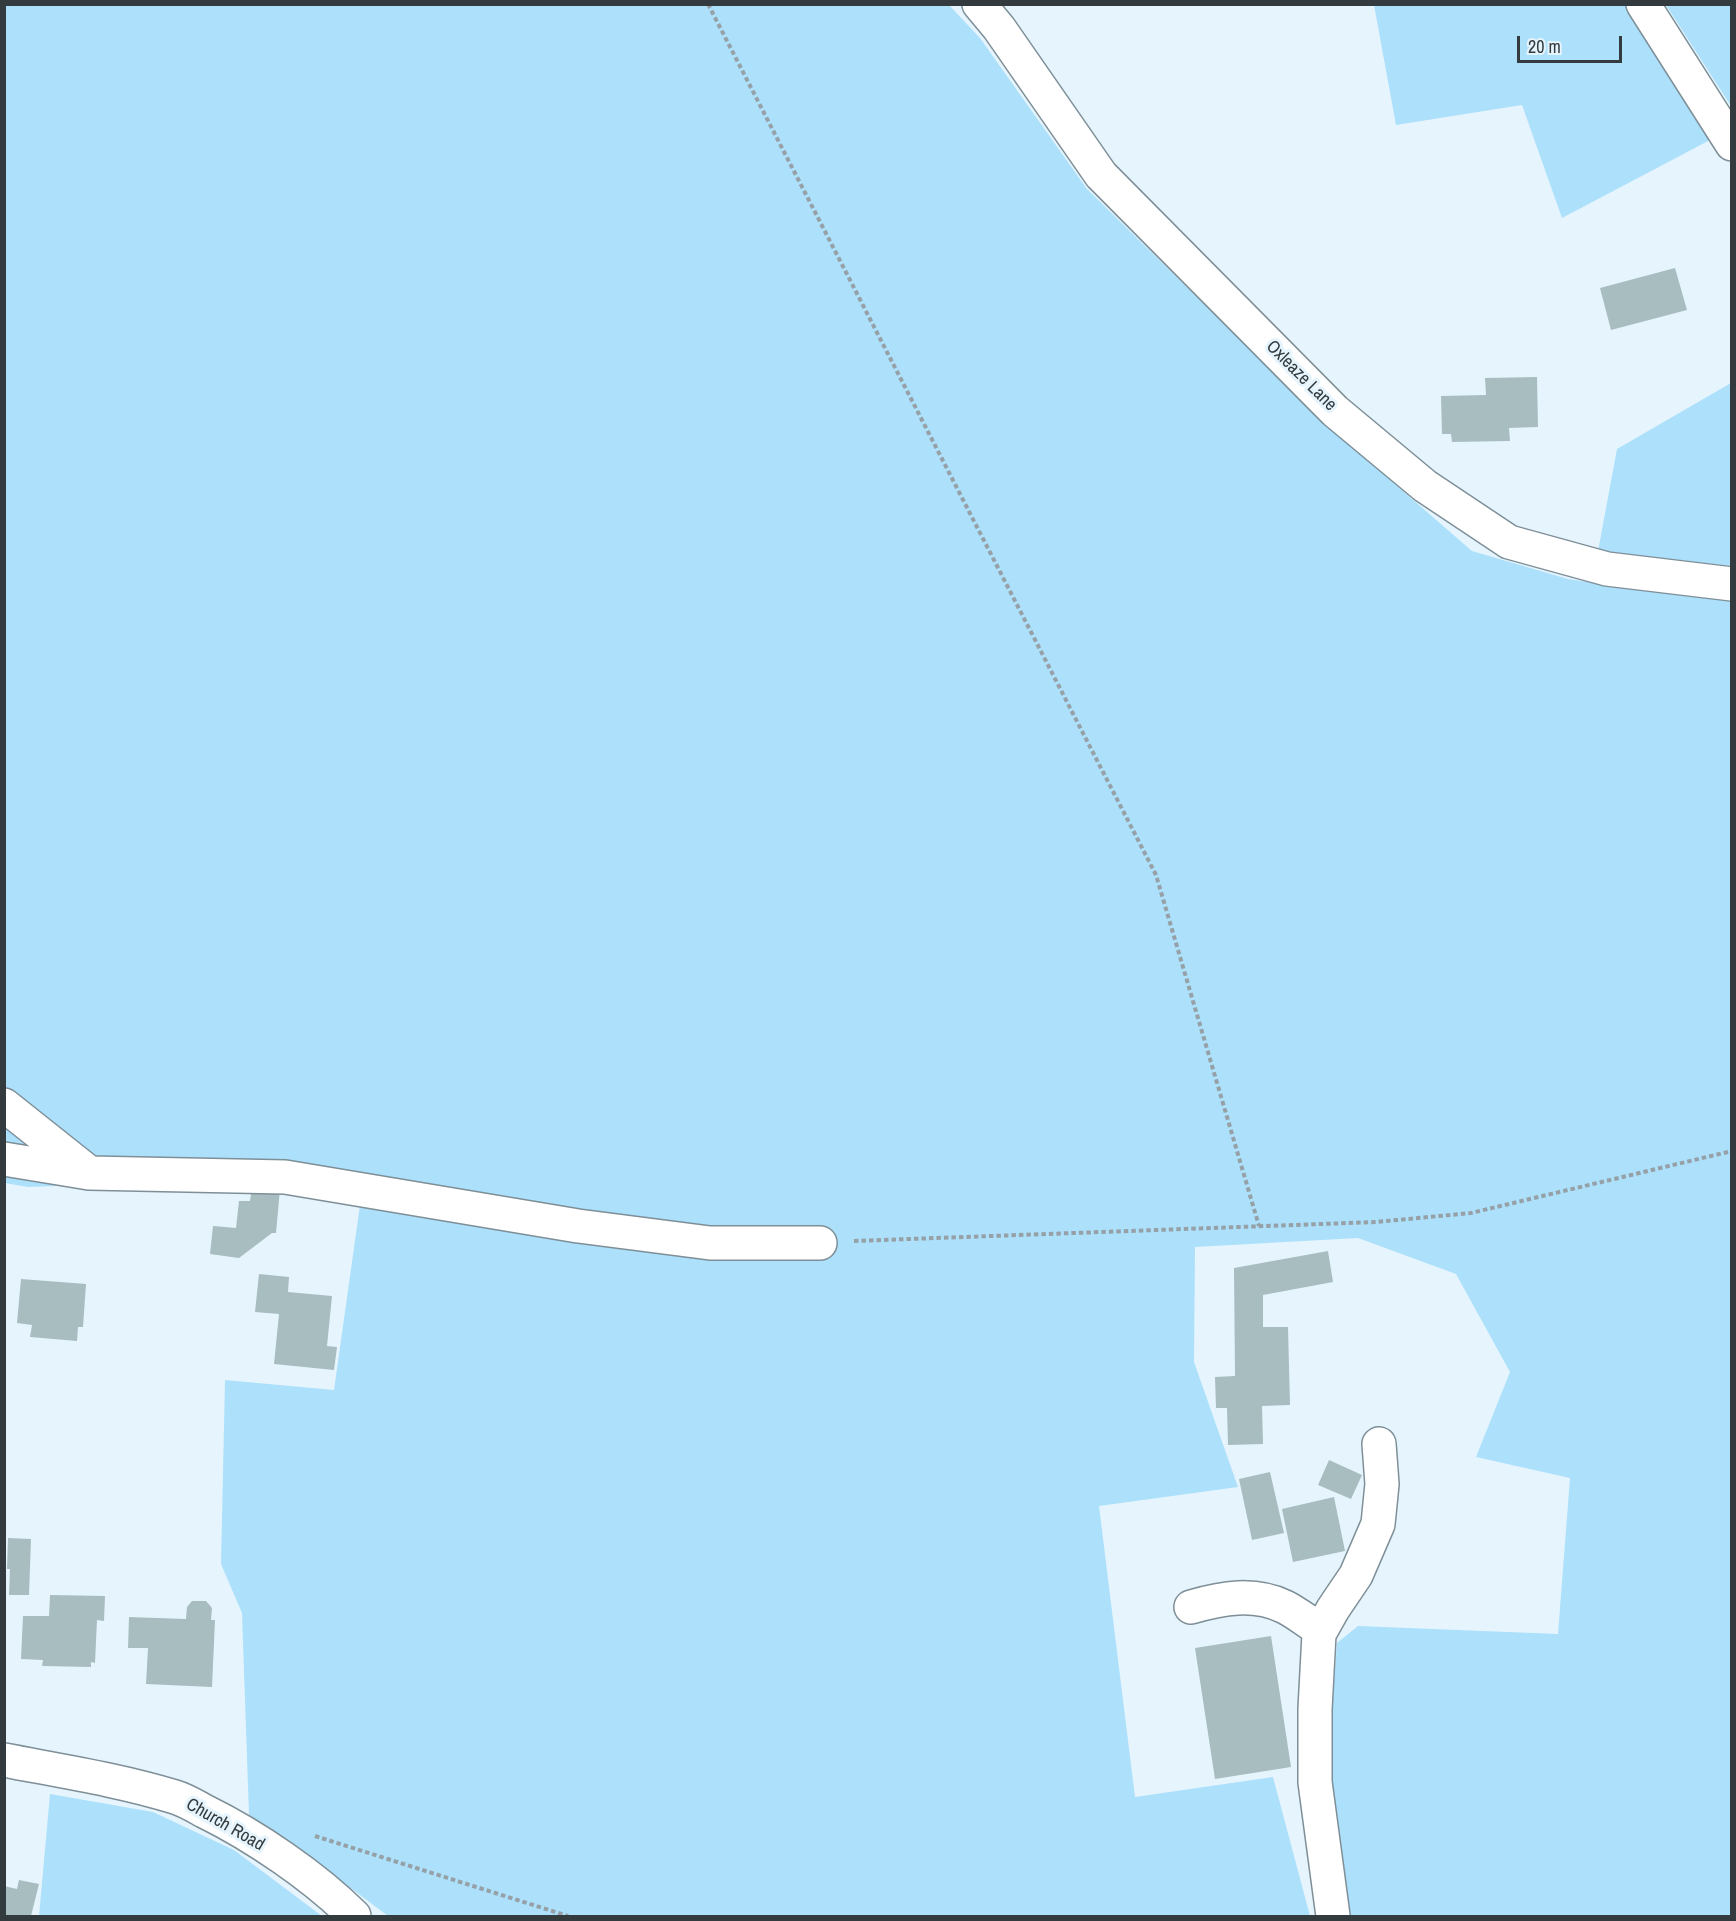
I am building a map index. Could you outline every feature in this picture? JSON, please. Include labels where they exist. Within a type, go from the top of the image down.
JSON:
[{"type":"street","name":"Oxleaze Lane","points":[[979,4],[999,28],[1101,175],[1335,411],[1425,486],[1509,542],[1607,569],[1731,584]]},
{"type":"street","points":[[1643,4],[1731,144]]},
{"type":"street","points":[[4,1105],[90,1173]]},
{"type":"street","points":[[4,1159],[90,1173],[285,1177],[578,1226],[699,1241],[820,1243]]},
{"type":"street","points":[[1333,1917],[1315,1782],[1315,1709],[1321,1630],[1356,1575],[1378,1524],[1382,1484],[1379,1444]]},
{"type":"street","points":[[1191,1607],[1223,1598],[1250,1598],[1284,1606],[1321,1630]]},
{"type":"street","name":"Church Road","points":[[4,1760],[81,1774],[178,1798],[224,1821],[285,1861],[341,1903],[354,1917]]},
{"type":"path","points":[[708,4],[1155,875],[1259,1226]]},
{"type":"path","points":[[820,1243],[1376,1222],[1471,1213],[1731,1151]]},
{"type":"path","points":[[309,1834],[568,1917]]},
{"type":"shaded area","points":[[4,5],[949,5],[980,38],[1087,189],[1329,427],[1472,551],[1568,579],[1731,598],[1731,1916],[1348,1916],[1328,1769],[1337,1643],[1358,1626],[1558,1634],[1570,1478],[1476,1457],[1510,1372],[1456,1274],[1358,1238],[1195,1247],[1194,1362],[1238,1487],[1099,1506],[1135,1797],[1273,1777],[1310,1916],[388,1916],[249,1815],[242,1613],[221,1564],[225,1380],[334,1390],[360,1205],[240,1179],[28,1187],[5,1183]]},
{"type":"shaded area","points":[[1374,5],[1627,5],[1710,140],[1562,218],[1522,105],[1396,125]]},
{"type":"shaded area","points":[[1666,5],[1731,5],[1731,106]]},
{"type":"shaded area","points":[[1731,383],[1731,566],[1598,551],[1617,449]]},
{"type":"shaded area","points":[[50,1794],[153,1812],[234,1850],[322,1916],[39,1916]]},
{"type":"building","points":[[1675,268],[1687,310],[1611,330],[1600,288]]},
{"type":"building","points":[[1537,377],[1538,427],[1509,428],[1510,441],[1452,442],[1451,434],[1442,434],[1441,396],[1486,395],[1485,378]]},
{"type":"building","points":[[252,1187],[280,1189],[276,1233],[272,1233],[239,1258],[210,1254],[213,1226],[236,1228],[239,1201],[250,1201]]},
{"type":"building","points":[[1328,1251],[1333,1282],[1263,1295],[1263,1327],[1288,1327],[1290,1405],[1262,1406],[1263,1444],[1228,1445],[1227,1408],[1216,1408],[1215,1377],[1235,1376],[1234,1268]]},
{"type":"building","points":[[259,1274],[289,1277],[288,1292],[332,1296],[327,1346],[337,1347],[334,1370],[274,1364],[279,1314],[255,1312]]},
{"type":"building","points":[[21,1279],[86,1284],[83,1327],[78,1327],[77,1341],[30,1337],[32,1325],[17,1323]]},
{"type":"building","points":[[1329,1460],[1362,1475],[1351,1499],[1318,1485]]},
{"type":"building","points":[[1270,1472],[1284,1533],[1252,1540],[1239,1479]]},
{"type":"building","points":[[1334,1497],[1345,1551],[1293,1562],[1282,1509]]},
{"type":"building","points":[[8,1538],[31,1539],[29,1595],[9,1595]]},
{"type":"building","points":[[50,1595],[105,1596],[104,1621],[97,1620],[95,1663],[91,1662],[91,1667],[42,1666],[43,1660],[21,1659],[23,1616],[49,1616]]},
{"type":"building","points":[[192,1601],[206,1601],[212,1608],[211,1620],[215,1620],[212,1687],[146,1684],[148,1648],[128,1648],[129,1617],[186,1619],[187,1607]]},
{"type":"building","points":[[1271,1636],[1291,1767],[1215,1779],[1195,1648]]},
{"type":"building","points":[[19,1880],[39,1884],[31,1916],[4,1916],[4,1886],[17,1889]]}]
